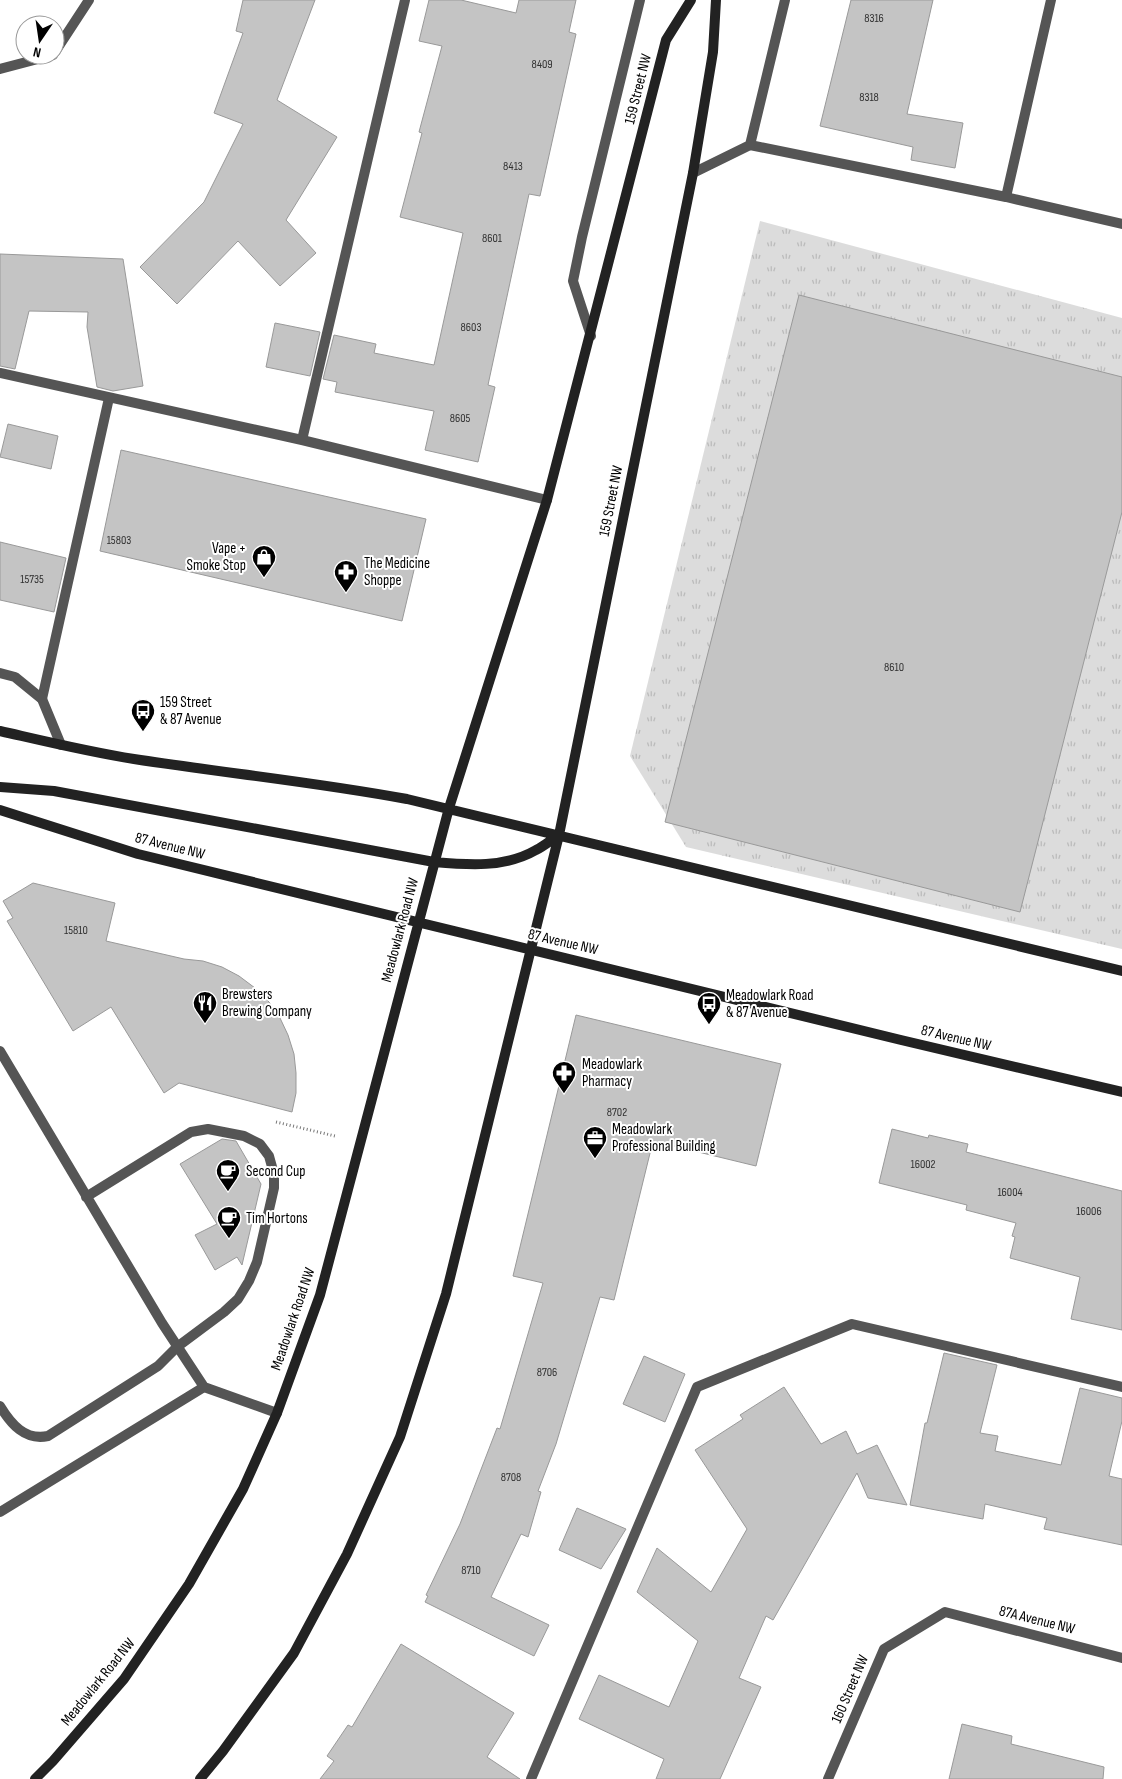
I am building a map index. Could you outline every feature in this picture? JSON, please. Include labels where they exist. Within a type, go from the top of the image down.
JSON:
[{"type":"main road","name":"159 Street NW","points":[[449,808],[548,500],[666,40],[691,0]]},
{"type":"main road","name":"159 Street NW","points":[[559,835],[693,173],[713,52],[716,0]]},
{"type":"main road","points":[[0,731],[134,759],[349,788],[449,808],[1122,971]]},
{"type":"main road","points":[[0,787],[54,791],[434,862],[474,865],[505,862],[535,851],[559,835]]},
{"type":"main road","name":"Meadowlark Road NW","points":[[35,1779],[124,1679],[189,1584],[242,1489],[277,1413],[320,1294],[449,808]]},
{"type":"main road","name":"87 Avenue NW","points":[[0,810],[138,854],[1122,1092]]},
{"type":"main road","points":[[200,1779],[223,1752],[294,1653],[347,1554],[400,1437],[446,1294],[559,835]]},
{"type":"street","points":[[65,37],[89,0]]},
{"type":"street","points":[[302,440],[405,0]]},
{"type":"street","name":"159 Street NW","points":[[591,336],[574,282],[582,237],[640,0]]},
{"type":"street","points":[[750,145],[785,0]]},
{"type":"street","points":[[1006,197],[1051,0]]},
{"type":"street","points":[[0,69],[15,65]]},
{"type":"street","points":[[693,173],[750,145],[1006,197],[1122,224]]},
{"type":"street","points":[[0,373],[302,440],[548,500]]},
{"type":"street","points":[[42,699],[109,398]]},
{"type":"street","points":[[0,673],[15,677],[42,699],[61,745]]},
{"type":"street","points":[[0,1051],[177,1347],[204,1387],[277,1413]]},
{"type":"street","points":[[0,1406],[8,1420],[20,1430],[37,1438],[48,1436],[158,1366],[177,1347],[224,1312],[238,1298],[249,1281],[257,1262],[274,1188],[274,1174],[269,1156],[260,1144],[244,1136],[208,1129],[192,1132],[86,1197]]},
{"type":"street","points":[[534,1778],[697,1387],[852,1324],[1122,1387]]},
{"type":"street","points":[[0,1512],[204,1387]]},
{"type":"street","name":"87A Avenue NW","points":[[945,1612],[1122,1658]]},
{"type":"street","name":"160 Street NW","points":[[828,1779],[884,1649],[945,1612]]},
{"type":"path","points":[[273,1121],[360,1142]]},
{"type":"green space","points":[[760,221],[1122,318],[1122,949],[686,847],[630,756]]},
{"type":"building","points":[[243,0],[315,0],[277,100],[337,137],[286,220],[316,253],[280,286],[238,241],[177,304],[140,267],[204,202],[243,124],[214,113],[243,33],[236,31]]},
{"type":"building","points":[[429,0],[461,0],[516,13],[519,0],[576,0],[569,32],[576,34],[540,196],[529,194],[488,385],[495,387],[478,462],[425,450],[434,411],[335,392],[337,382],[323,379],[334,335],[376,344],[374,353],[434,365],[463,233],[400,217],[422,133],[419,132],[442,46],[419,41]]},
{"type":"building","points":[[851,0],[933,0],[907,114],[963,123],[955,168],[911,160],[913,147],[820,126]]},
{"type":"building","points":[[0,254],[123,259],[143,386],[113,391],[97,387],[87,327],[88,312],[29,311],[15,369],[0,366]]},
{"type":"building","points":[[799,295],[1122,377],[1122,512],[1020,912],[665,822]]},
{"type":"building","points":[[275,323],[320,332],[310,376],[266,367]]},
{"type":"building","points":[[8,424],[58,436],[51,469],[0,457]]},
{"type":"building","points":[[121,450],[426,519],[402,621],[100,551]]},
{"type":"building","points":[[0,542],[66,558],[54,612],[0,600]]},
{"type":"building","name":"Brewsters Brewing Company","points":[[33,883],[115,903],[106,941],[184,959],[203,961],[222,967],[239,976],[255,988],[269,1002],[280,1018],[294,1054],[296,1093],[292,1112],[179,1083],[164,1093],[111,1007],[73,1031],[7,921],[13,918],[3,901]]},
{"type":"building","name":"Meadowlark Professional Building","points":[[576,1015],[781,1064],[756,1166],[653,1141],[614,1300],[600,1297],[556,1444],[538,1491],[541,1492],[528,1537],[521,1534],[491,1597],[549,1625],[534,1656],[425,1602],[428,1596],[426,1595],[460,1524],[497,1428],[500,1429],[543,1283],[513,1276]]},
{"type":"building","points":[[892,1129],[928,1138],[929,1135],[968,1144],[966,1152],[1122,1191],[1122,1330],[1071,1319],[1080,1277],[1010,1258],[1015,1237],[1012,1236],[1016,1223],[966,1210],[967,1205],[879,1183]]},
{"type":"building","name":"Second Cup","points":[[222,1139],[236,1141],[261,1184],[242,1265],[237,1257],[215,1270],[195,1235],[217,1224],[180,1164]]},
{"type":"building","points":[[944,1353],[997,1365],[980,1433],[998,1436],[995,1451],[1061,1465],[1080,1388],[1122,1398],[1122,1421],[1109,1476],[1122,1479],[1122,1545],[1044,1529],[1047,1518],[985,1504],[983,1519],[910,1505],[925,1423],[927,1423]]},
{"type":"building","points":[[644,1356],[685,1374],[665,1422],[623,1404]]},
{"type":"building","points":[[784,1387],[821,1444],[846,1431],[857,1454],[877,1445],[907,1505],[868,1498],[857,1473],[773,1620],[766,1616],[739,1678],[761,1687],[720,1779],[656,1779],[664,1759],[579,1719],[599,1675],[669,1707],[698,1641],[637,1592],[657,1548],[711,1592],[747,1529],[695,1450],[743,1419],[740,1415]]},
{"type":"building","points":[[577,1508],[626,1529],[601,1569],[559,1550]]},
{"type":"building","points":[[401,1644],[514,1713],[487,1757],[520,1779],[320,1779],[334,1761],[327,1756],[348,1725],[352,1727]]},
{"type":"building","points":[[962,1724],[1012,1736],[1011,1744],[1104,1767],[1103,1779],[949,1779]]},
{"type":"place","name":"Vape + Smoke Stop","points":[[264,578]]},
{"type":"place","name":"The Medicine Shoppe","points":[[346,593]]},
{"type":"place","name":"159 Street & 87 Avenue","points":[[143,732]]},
{"type":"place","name":"Brewsters Brewing Company","points":[[205,1024]]},
{"type":"place","name":"Meadowlark Road & 87 Avenue","points":[[709,1025]]},
{"type":"place","name":"Meadowlark Pharmacy","points":[[564,1094]]},
{"type":"place","name":"Meadowlark Professional Building","points":[[595,1159]]},
{"type":"place","name":"Second Cup","points":[[228,1192]]},
{"type":"place","name":"Tim Hortons","points":[[229,1239]]}]
